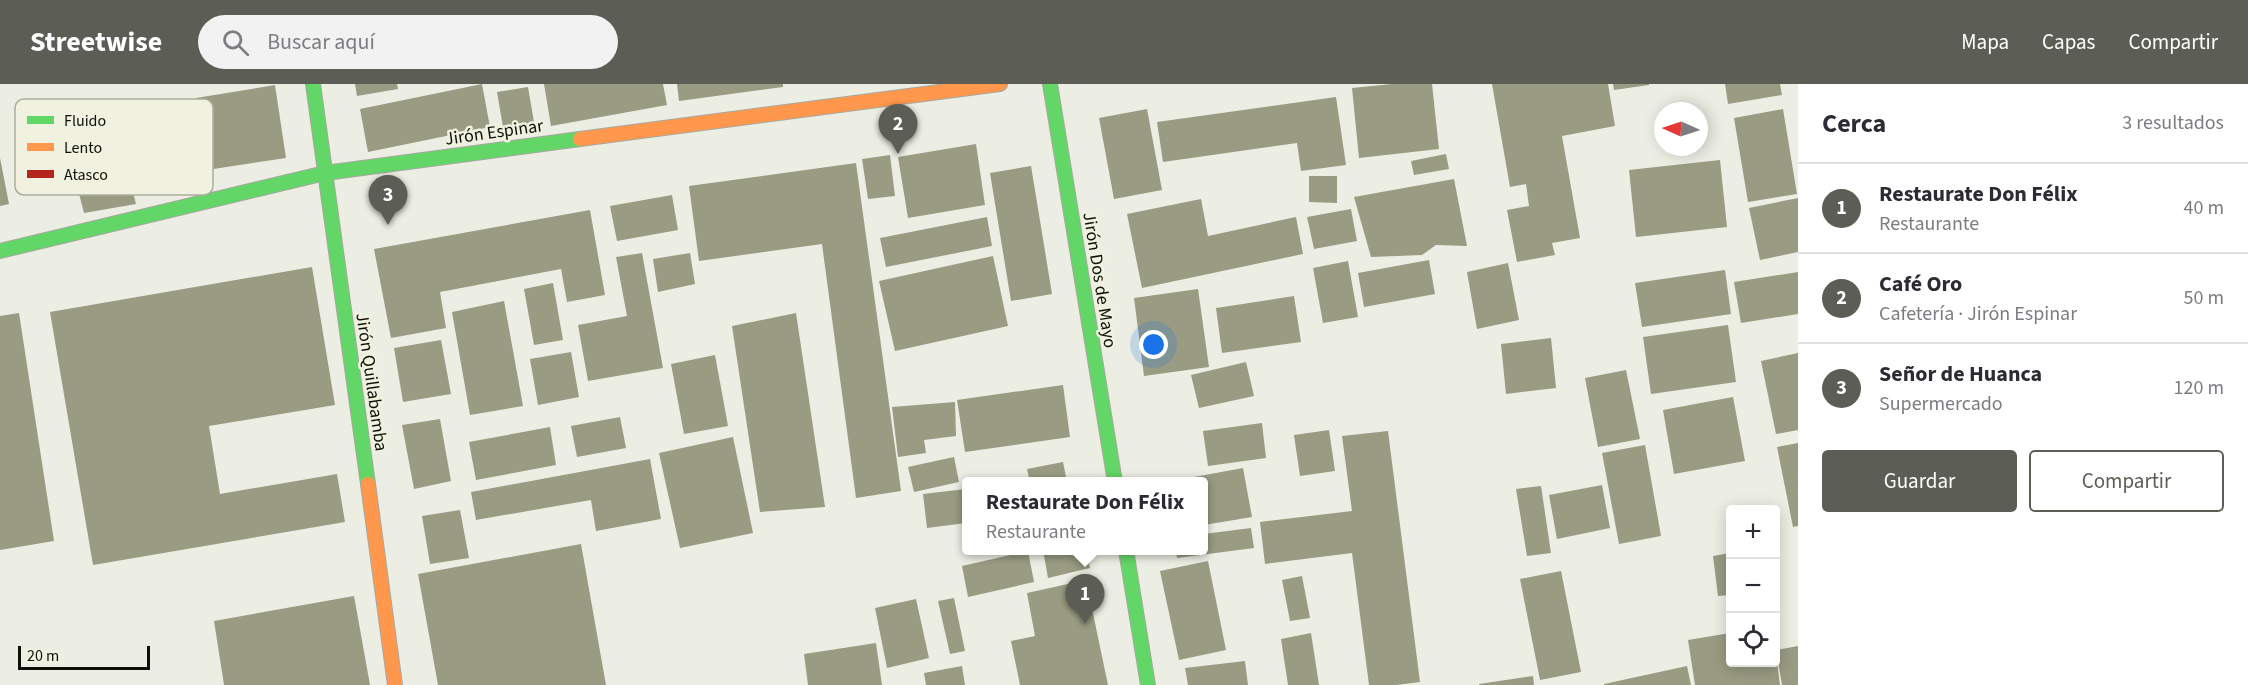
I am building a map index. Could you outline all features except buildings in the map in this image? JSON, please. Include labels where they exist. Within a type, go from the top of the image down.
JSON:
[{"type":"street","name":"Jirón Quillabamba","points":[[313,84],[395,685]]},
{"type":"street","name":"Jirón Espinar","points":[[0,251],[325,173],[1000,84]]},
{"type":"street","name":"Jirón Dos de Mayo","points":[[1050,84],[1114,477]]},
{"type":"street","points":[[1127,555],[1148,685]]},
{"type":"traffic: fast","points":[[313,84],[368,484]]},
{"type":"traffic: fast","points":[[1050,84],[1114,477]]},
{"type":"traffic: fast","points":[[0,251],[325,173],[580,139]]},
{"type":"traffic: fast","points":[[1127,555],[1148,685]]},
{"type":"traffic: slow","points":[[580,139],[1000,84]]},
{"type":"traffic: slow","points":[[368,484],[395,685]]},
{"type":"place","name":"Café Oro","points":[[898,154]]},
{"type":"place","name":"Señor de Huanca","points":[[388,225]]},
{"type":"place","name":"Restaurate Don Félix","points":[[1085,624]]}]
